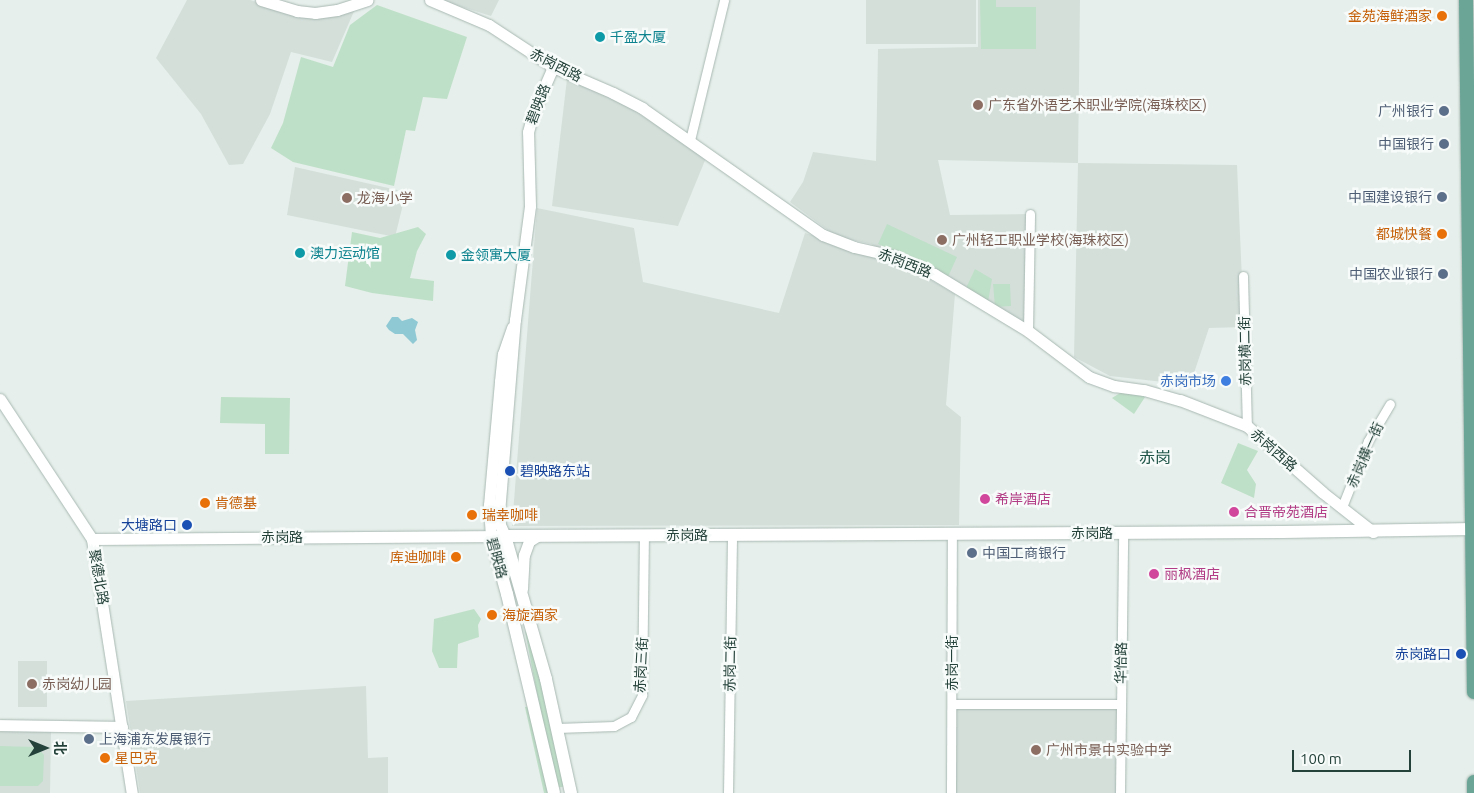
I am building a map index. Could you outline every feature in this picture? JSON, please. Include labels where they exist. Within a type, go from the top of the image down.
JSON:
[{"type":"main road","points":[[1466,0],[1474,692]]},
{"type":"main road","name":"赤岗路","points":[[1282,532],[1325,536],[1473,533]]},
{"type":"main road","name":"赤岗路","points":[[505,536],[952,533],[1473,533]]},
{"type":"main road","name":"碧映路","points":[[490,536],[507,594],[554,793]]},
{"type":"main road","name":"碧映路","points":[[505,536],[538,646],[571,793]]},
{"type":"main road","points":[[1474,782],[1474,793]]},
{"type":"street","points":[[261,0],[297,11],[315,13],[337,10],[367,0]]},
{"type":"street","name":"赤岗西路","points":[[430,0],[489,24],[553,67],[613,92],[642,108],[823,235],[835,241],[894,256],[916,265],[973,296],[1028,330],[1072,365],[1100,382],[1180,400],[1247,426],[1373,532]]},
{"type":"street","points":[[690,140],[724,0]]},
{"type":"street","name":"碧映路","points":[[505,536],[500,525],[500,505],[515,320],[530,206],[528,132],[533,113],[553,67]]},
{"type":"street","points":[[1028,330],[1030,214]]},
{"type":"street","name":"赤岗横二街","points":[[1243,276],[1247,426]]},
{"type":"street","name":"碧映路","points":[[490,536],[489,505],[503,354],[515,320]]},
{"type":"street","name":"聚德北路","points":[[0,399],[92,539],[131,787],[128,793]]},
{"type":"street","name":"赤岗横一街","points":[[1342,507],[1368,441],[1390,404]]},
{"type":"street","name":"赤岗一街","points":[[951,793],[952,533]]},
{"type":"street","name":"华怡路","points":[[1120,793],[1123,533]]},
{"type":"street","name":"赤岗三街","points":[[557,728],[614,726],[631,717],[642,695],[644,535]]},
{"type":"street","name":"赤岗二街","points":[[728,793],[732,535]]},
{"type":"street","name":"赤岗路","points":[[92,539],[505,536]]},
{"type":"street","points":[[523,596],[524,555],[529,541],[537,536]]},
{"type":"street","points":[[952,704],[1121,704]]},
{"type":"street","points":[[0,725],[122,727]]},
{"type":"shaded area","points":[[187,0],[250,0],[304,16],[325,17],[355,9],[332,62],[291,52],[270,114],[243,164],[229,165],[201,114],[156,58]]},
{"type":"shaded area","points":[[440,0],[499,0],[491,16]]},
{"type":"shaded area","points":[[866,0],[976,0],[976,44],[866,44]]},
{"type":"shaded area","points":[[978,0],[1080,0],[1078,163],[938,160],[950,215],[1030,214],[1028,328],[871,244],[837,237],[790,202],[803,182],[813,152],[876,161],[878,49],[978,47]]},
{"type":"shaded area","points":[[567,79],[611,95],[706,158],[678,226],[552,206]]},
{"type":"shaded area","points":[[1078,163],[1237,165],[1244,327],[1209,328],[1190,385],[1110,376],[1074,357]]},
{"type":"shaded area","name":"龙海小学","points":[[295,167],[406,192],[395,237],[287,215]]},
{"type":"shaded area","points":[[537,208],[634,228],[643,282],[779,313],[805,233],[893,258],[955,294],[946,405],[961,417],[959,525],[512,526]]},
{"type":"shaded area","name":"赤岗幼儿园","points":[[18,661],[47,661],[47,707],[18,707]]},
{"type":"shaded area","points":[[366,686],[368,758],[388,757],[388,793],[140,793],[126,701]]},
{"type":"shaded area","name":"广州市景中实验中学","points":[[955,707],[1118,708],[1117,793],[954,793]]},
{"type":"shaded area","points":[[0,730],[51,731],[50,793],[0,793]]},
{"type":"green space","points":[[980,0],[996,0],[996,7],[1036,7],[1036,49],[981,49]]},
{"type":"green space","points":[[377,5],[467,37],[447,99],[423,97],[415,131],[406,130],[394,186],[293,162],[271,148],[283,123],[301,57],[333,67],[350,25]]},
{"type":"green space","points":[[887,224],[957,257],[948,277],[878,244]]},
{"type":"green space","points":[[418,227],[426,234],[417,251],[410,278],[434,281],[433,301],[372,293],[345,286],[352,232],[380,238]]},
{"type":"green space","points":[[975,269],[992,279],[988,302],[966,288]]},
{"type":"green space","points":[[993,284],[1010,284],[1011,306],[995,307]]},
{"type":"green space","points":[[1125,390],[1147,394],[1134,414],[1112,398]]},
{"type":"green space","points":[[221,397],[290,398],[289,454],[265,454],[265,424],[220,423]]},
{"type":"green space","points":[[1238,443],[1258,451],[1247,470],[1256,484],[1254,498],[1221,483]]},
{"type":"green space","points":[[474,609],[481,619],[478,625],[479,637],[458,644],[457,668],[439,668],[432,651],[434,619]]},
{"type":"green space","points":[[525,631],[533,639],[567,786],[555,788]]},
{"type":"green space","points":[[531,706],[552,793],[544,793],[525,707]]},
{"type":"green space","points":[[0,746],[37,747],[44,755],[43,781],[38,786],[0,786]]},
{"type":"water","points":[[392,317],[398,317],[402,321],[412,318],[418,322],[415,330],[417,340],[413,344],[403,334],[395,334],[389,330],[386,326]]},
{"type":"place","name":"金苑海鲜酒家","points":[[1442,16]]},
{"type":"place","name":"千盈大厦","points":[[600,37]]},
{"type":"place","name":"广东省外语艺术职业学院(海珠校区)","points":[[978,105]]},
{"type":"place","name":"广州银行","points":[[1444,111]]},
{"type":"place","name":"中国银行","points":[[1444,144]]},
{"type":"place","name":"中国建设银行","points":[[1442,197]]},
{"type":"place","name":"龙海小学","points":[[347,198]]},
{"type":"place","name":"都城快餐","points":[[1442,234]]},
{"type":"place","name":"广州轻工职业学校(海珠校区)","points":[[942,240]]},
{"type":"place","name":"澳力运动馆","points":[[300,253]]},
{"type":"place","name":"金领寓大厦","points":[[451,255]]},
{"type":"place","name":"中国农业银行","points":[[1443,274]]},
{"type":"place","name":"赤岗市场","points":[[1226,381]]},
{"type":"place","name":"碧映路东站","points":[[510,471]]},
{"type":"place","name":"希岸酒店","points":[[985,499]]},
{"type":"place","name":"肯德基","points":[[205,503]]},
{"type":"place","name":"合晋帝苑酒店","points":[[1234,512]]},
{"type":"place","name":"瑞幸咖啡","points":[[472,515]]},
{"type":"place","name":"大塘路口","points":[[187,525]]},
{"type":"place","name":"中国工商银行","points":[[972,553]]},
{"type":"place","name":"库迪咖啡","points":[[456,557]]},
{"type":"place","name":"丽枫酒店","points":[[1154,574]]},
{"type":"place","name":"海旋酒家","points":[[492,615]]},
{"type":"place","name":"赤岗路口","points":[[1461,654]]},
{"type":"place","name":"赤岗幼儿园","points":[[32,684]]},
{"type":"place","name":"上海浦东发展银行","points":[[89,739]]},
{"type":"place","name":"广州市景中实验中学","points":[[1036,750]]},
{"type":"place","name":"星巴克","points":[[105,758]]},
{"type":"district","name":"赤岗","points":[[1155,457]]}]
